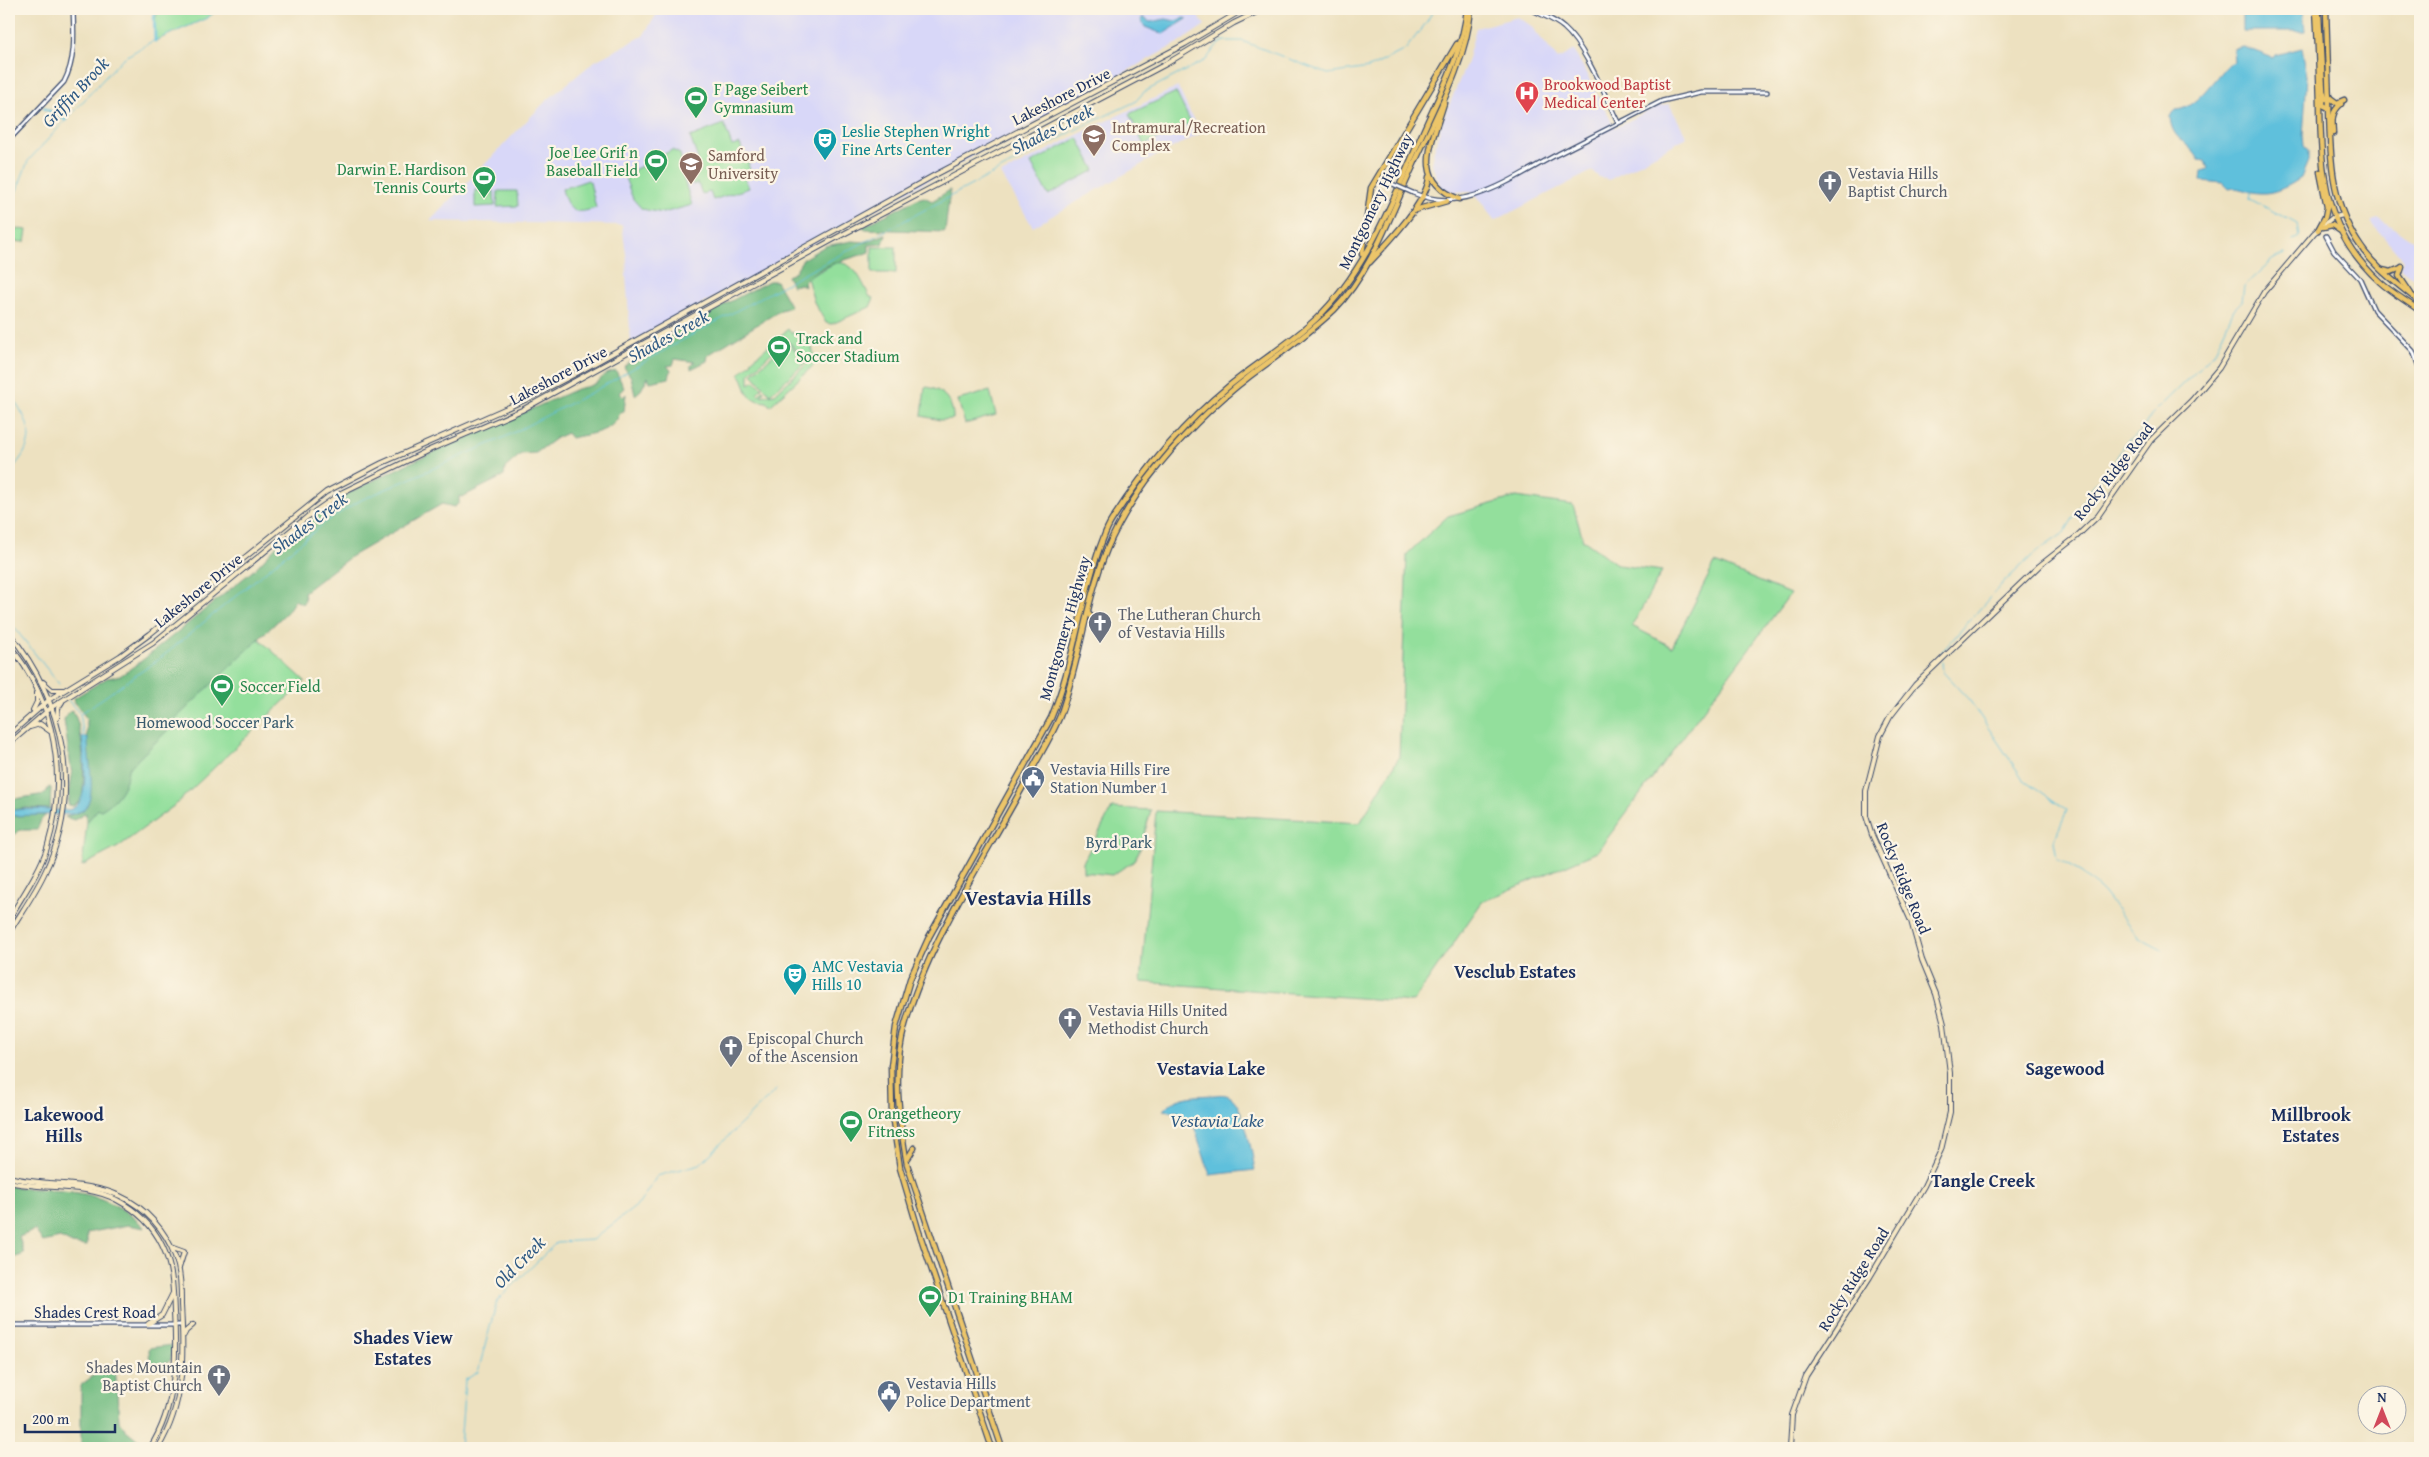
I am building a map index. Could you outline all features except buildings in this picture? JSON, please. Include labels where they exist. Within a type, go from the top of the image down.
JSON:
[{"type":"main road","name":"Lakeshore Drive","points":[[23,722],[50,699],[138,644],[326,492],[352,478],[525,400],[575,374],[901,193],[1185,44],[1244,9]]},
{"type":"main road","name":"Lakeshore Drive","points":[[9,744],[46,711],[142,651],[308,517],[343,492],[427,451],[538,402],[836,238],[1263,9]]},
{"type":"main road","points":[[2317,9],[2323,105],[2329,108]]},
{"type":"main road","points":[[2317,9],[2323,175],[2334,217],[2367,268],[2381,283],[2420,310]]},
{"type":"main road","points":[[2326,9],[2331,161],[2334,184],[2343,215],[2357,242],[2381,270],[2420,302]]},
{"type":"main road","name":"Montgomery Highway","points":[[992,1448],[910,1206],[896,1146],[890,1087],[891,1066],[896,1027],[910,979],[928,937],[1051,718],[1064,687],[1092,567],[1104,532],[1137,484],[1171,442],[1198,414],[1229,387],[1316,318],[1334,300],[1355,271],[1398,187],[1452,67],[1469,12]]},
{"type":"main road","name":"Montgomery Highway","points":[[1002,1448],[907,1164],[901,1132],[898,1097],[905,1026],[921,981],[953,911],[1058,720],[1075,670],[1088,611],[1108,548],[1127,510],[1171,451],[1222,399],[1306,334],[1336,308],[1364,268],[1377,246],[1460,58],[1469,12]]},
{"type":"main road","points":[[1355,271],[1363,252],[1368,203],[1377,177],[1462,36]]},
{"type":"main road","points":[[1185,44],[1189,50]]},
{"type":"main road","points":[[1364,268],[1414,210],[1429,182],[1429,158],[1448,87]]},
{"type":"main road","points":[[2323,91],[2326,99],[2329,96]]},
{"type":"main road","points":[[2329,96],[2337,102],[2343,102],[2334,110],[2332,117],[2331,161]]},
{"type":"main road","points":[[2318,230],[2327,207],[2320,179],[2321,148]]},
{"type":"main road","points":[[1430,174],[1434,184],[1441,191],[1459,199]]},
{"type":"main road","points":[[1414,210],[1447,201]]},
{"type":"main road","name":"Rocky Ridge Road","points":[[1790,1448],[1792,1415],[1806,1376],[1870,1277],[1924,1186],[1941,1150],[1950,1112],[1950,1073],[1944,1024],[1936,994],[1922,960],[1911,921],[1872,836],[1866,816],[1866,791],[1880,736],[1890,717],[1915,686],[2039,566],[2075,538],[2098,516],[2150,440],[2192,400],[2219,368],[2264,292],[2318,230],[2334,217],[2343,215]]},
{"type":"main road","points":[[2322,227],[2332,225],[2344,235]]},
{"type":"main road","points":[[2381,270],[2391,272],[2402,267],[2398,276],[2412,296]]},
{"type":"main road","points":[[302,510],[308,517]]},
{"type":"main road","points":[[1088,611],[1092,618],[1100,620]]},
{"type":"main road","points":[[9,633],[39,676],[52,690],[65,690]]},
{"type":"main road","points":[[138,644],[142,651]]},
{"type":"main road","points":[[9,645],[23,662],[46,711],[52,733],[58,774],[56,806],[46,849],[34,876],[9,919]]},
{"type":"main road","points":[[9,933],[44,874],[54,850],[64,803],[64,760],[57,723],[50,699],[39,676]]},
{"type":"main road","points":[[9,735],[23,722],[36,704],[35,686]]},
{"type":"main road","points":[[57,723],[58,708],[64,700]]},
{"type":"main road","points":[[26,728],[40,724],[46,726],[52,733]]},
{"type":"main road","points":[[907,1164],[908,1154],[914,1148]]},
{"type":"main road","points":[[9,1177],[20,1182],[104,1194],[136,1212],[151,1228],[163,1246],[170,1265],[174,1291],[176,1359],[172,1392],[166,1414],[150,1448]]},
{"type":"main road","points":[[9,1182],[90,1186],[122,1196],[141,1209],[155,1222],[176,1251],[184,1252],[179,1270]]},
{"type":"main road","points":[[158,1448],[173,1417],[181,1383],[183,1360],[179,1270],[171,1246]]},
{"type":"main road","points":[[148,1324],[162,1315],[174,1291]]},
{"type":"main road","points":[[183,1340],[186,1331],[193,1325]]},
{"type":"main road","points":[[176,1359],[183,1360]]},
{"type":"main road","points":[[966,1367],[975,1364]]},
{"type":"main road","points":[[166,1414],[173,1417]]},
{"type":"street","points":[[9,140],[64,82],[69,72],[74,45],[73,9]]},
{"type":"street","points":[[1530,9],[1553,19],[1567,30],[1591,69],[1618,122]]},
{"type":"street","points":[[1377,177],[1422,197],[1447,201],[1459,199],[1485,193],[1656,103],[1688,94],[1712,91],[1767,92]]},
{"type":"street","points":[[2326,236],[2334,251],[2360,280],[2374,310],[2413,351],[2420,370]]},
{"type":"street","points":[[9,408],[9,430]]},
{"type":"street","name":"Shades Crest Road","points":[[9,1325],[182,1324]]},
{"type":"shaded area","name":"Samford University","points":[[660,9],[1192,9],[1205,25],[1180,42],[631,343],[626,276],[627,261],[622,225],[430,221],[545,102],[595,61],[643,36]]},
{"type":"shaded area","name":"Brookwood Baptist Medical Center","points":[[1518,17],[1530,25],[1558,59],[1574,50],[1615,128],[1657,106],[1669,104],[1687,137],[1609,180],[1599,177],[1592,171],[1494,221],[1481,201],[1471,191],[1454,192],[1441,187],[1432,165],[1433,154],[1442,122],[1467,62],[1476,28]]},
{"type":"shaded area","name":"Intramural/Recreation Complex","points":[[1178,87],[1200,134],[1156,156],[1033,227],[1001,174]]},
{"type":"shaded area","points":[[2378,218],[2420,245],[2420,283],[2400,267],[2403,260],[2371,222]]},
{"type":"green space","points":[[159,9],[219,9],[207,18],[155,41],[154,22]]},
{"type":"green space","points":[[1176,92],[1191,123],[1144,145],[1129,114]]},
{"type":"green space","points":[[724,124],[732,146],[740,144],[744,155],[748,154],[751,162],[748,164],[752,176],[745,178],[749,188],[713,200],[710,192],[702,194],[698,183],[693,185],[690,175],[695,173],[691,162],[698,159],[690,137]]},
{"type":"green space","points":[[1078,138],[1095,170],[1048,195],[1031,163]]},
{"type":"green space","name":"Joe Lee Grif n Baseball Field","points":[[672,150],[680,154],[682,162],[679,164],[692,205],[663,213],[642,209],[633,199],[624,175]]},
{"type":"green space","points":[[588,180],[596,208],[582,211],[573,210],[567,203],[562,189]]},
{"type":"green space","name":"Darwin E. Hardison Tennis Courts","points":[[475,190],[494,191],[495,206],[475,207]]},
{"type":"green space","points":[[950,190],[945,232],[866,229],[862,227],[917,199],[924,197],[932,201]]},
{"type":"green space","name":"Darwin E. Hardison Tennis Courts","points":[[498,191],[517,191],[518,206],[497,207]]},
{"type":"green space","points":[[9,228],[27,230],[25,242],[9,241]]},
{"type":"green space","points":[[886,234],[883,244],[869,245],[869,252],[835,263],[818,271],[804,282],[805,287],[801,284],[792,286],[787,276],[794,273],[803,259],[825,246],[852,241],[866,242]]},
{"type":"green space","points":[[872,247],[896,247],[896,273],[872,273]]},
{"type":"green space","points":[[835,263],[848,265],[853,269],[861,279],[870,297],[874,298],[870,307],[832,324],[826,323],[814,302],[807,278]]},
{"type":"green space","points":[[769,281],[776,281],[791,307],[781,310],[708,355],[707,361],[691,369],[691,365],[695,362],[675,359],[673,365],[667,366],[671,370],[669,378],[650,382],[648,377],[641,390],[635,395],[631,377],[624,367],[626,365],[688,324]]},
{"type":"green space","points":[[788,329],[791,333],[804,333],[803,336],[811,345],[818,361],[770,406],[767,402],[758,401],[749,395],[739,374]],"holes":[[[786,339],[808,361],[775,394],[761,396],[764,392],[763,390],[759,395],[757,393],[762,388],[755,381],[749,384],[749,374]]]},
{"type":"green space","name":"Track and Soccer Stadium","points":[[788,342],[806,362],[770,394],[752,374]]},
{"type":"green space","points":[[616,371],[624,388],[619,393],[623,397],[626,394],[624,411],[620,412],[613,424],[593,434],[571,438],[567,433],[556,438],[536,453],[521,454],[505,468],[504,476],[462,497],[459,496],[459,503],[454,507],[442,504],[350,557],[304,592],[305,600],[302,604],[295,600],[287,612],[167,727],[168,730],[128,769],[120,793],[111,803],[101,810],[98,809],[86,823],[86,813],[74,820],[65,817],[82,811],[86,807],[87,719],[74,701],[74,698],[107,678],[120,676],[144,659],[255,569],[280,542],[348,493],[407,464],[577,389],[594,384],[605,375]]},
{"type":"green space","points":[[925,387],[937,390],[946,397],[953,413],[953,419],[940,420],[922,416]]},
{"type":"green space","points":[[990,391],[996,415],[965,424],[958,400]]},
{"type":"green space","points":[[1516,497],[1573,505],[1583,540],[1618,565],[1662,571],[1632,626],[1672,647],[1715,563],[1790,594],[1597,852],[1482,902],[1413,1002],[1141,982],[1156,811],[1360,823],[1399,757],[1407,554],[1448,516]]},
{"type":"green space","name":"Homewood Soccer Park","points":[[256,636],[305,681],[175,805],[118,847],[82,866],[87,822],[120,768]]},
{"type":"green space","points":[[72,710],[79,728],[83,767],[82,799],[74,806],[68,805],[72,775],[64,720]]},
{"type":"green space","points":[[49,787],[51,788],[50,809],[26,808],[9,811],[9,800],[45,794]]},
{"type":"green space","name":"Byrd Park","points":[[1112,808],[1151,810],[1140,849],[1133,862],[1112,875],[1083,872],[1083,862]]},
{"type":"green space","points":[[46,815],[41,820],[37,830],[20,830],[9,838],[9,816]]},
{"type":"green space","points":[[9,1186],[65,1191],[97,1197],[129,1214],[145,1228],[128,1225],[87,1233],[87,1246],[72,1244],[60,1238],[43,1242],[35,1230],[19,1237],[24,1254],[9,1260]]},
{"type":"green space","points":[[172,1345],[171,1360],[150,1369],[149,1348]]},
{"type":"green space","points":[[115,1365],[119,1421],[126,1430],[147,1447],[106,1448],[99,1446],[81,1448],[81,1385],[104,1368]]},
{"type":"water","points":[[2242,9],[2303,9],[2305,31],[2242,31]]},
{"type":"water","points":[[1143,17],[1150,22],[1166,19],[1175,21],[1187,19],[1163,34],[1145,27],[1141,20]]},
{"type":"water","points":[[2244,47],[2273,58],[2275,55],[2302,48],[2307,76],[2303,136],[2304,146],[2308,151],[2308,161],[2301,178],[2287,187],[2276,191],[2260,193],[2237,188],[2229,189],[2223,183],[2201,181],[2202,171],[2208,169],[2205,161],[2199,160],[2177,136],[2171,124],[2170,116],[2176,110],[2190,105],[2227,65],[2234,62],[2233,49]]},
{"type":"water","points":[[82,737],[88,737],[91,783],[91,792],[85,809],[72,814],[9,816],[9,811],[16,810],[67,810],[75,807],[80,800],[85,780]]},
{"type":"water","name":"Vestavia Lake","points":[[1222,1095],[1233,1099],[1241,1113],[1255,1170],[1210,1175],[1194,1126],[1179,1112],[1163,1110],[1174,1101],[1180,1099],[1193,1096]]},
{"type":"waterway","points":[[154,9],[155,41]]},
{"type":"waterway","name":"Griffin Brook","points":[[9,211],[28,161],[122,59],[149,43],[207,18],[219,9]]},
{"type":"waterway","name":"Shades Creek","points":[[84,738],[80,714],[158,660],[328,520],[361,500],[505,437],[596,390],[677,343],[804,274],[1079,128],[1135,102],[1144,92],[1206,60],[1217,45],[1224,41],[1242,41],[1328,74],[1369,68],[1405,50],[1426,23],[1434,9]]},
{"type":"waterway","points":[[44,108],[66,120]]},
{"type":"waterway","points":[[2251,192],[2250,199],[2297,224],[2299,237],[2293,240]]},
{"type":"waterway","points":[[1942,658],[1941,653],[2000,586],[2035,553],[2064,533],[2093,486],[2114,463],[2124,444],[2142,430],[2151,415],[2214,353],[2234,309],[2242,301],[2244,286],[2272,260],[2285,254]]},
{"type":"waterway","name":"Griffin Brook","points":[[9,393],[23,414],[29,433],[25,451],[9,472]]},
{"type":"waterway","name":"Griffin Brook","points":[[9,621],[59,684]]},
{"type":"waterway","points":[[1942,662],[1943,672],[1970,701],[2023,779],[2067,810],[2054,841],[2057,859],[2082,873],[2103,892],[2139,938],[2162,950]]},
{"type":"waterway","name":"Griffin Brook","points":[[68,700],[79,713]]},
{"type":"waterway","name":"Old Creek","points":[[460,1448],[465,1380],[478,1372],[497,1301],[557,1242],[592,1240],[639,1204],[657,1176],[700,1164],[776,1090]]},
{"type":"place","name":"Brookwood Baptist Medical Center","points":[[1527,114]]},
{"type":"place","name":"F Page Seibert Gymnasium","points":[[696,119]]},
{"type":"place","name":"Intramural/Recreation Complex","points":[[1094,157]]},
{"type":"place","name":"Leslie Stephen Wright Fine Arts Center","points":[[825,161]]},
{"type":"place","name":"Joe Lee Grif n Baseball Field","points":[[656,182]]},
{"type":"place","name":"Samford University","points":[[691,185]]},
{"type":"place","name":"Darwin E. Hardison Tennis Courts","points":[[484,199]]},
{"type":"place","name":"Vestavia Hills Baptist Church","points":[[1830,203]]},
{"type":"place","name":"Track and Soccer Stadium","points":[[779,368]]},
{"type":"place","name":"The Lutheran Church of Vestavia Hills","points":[[1100,644]]},
{"type":"place","name":"Soccer Field","points":[[222,707]]},
{"type":"place","name":"Vestavia Hills Fire Station Number 1","points":[[1033,799]]},
{"type":"place","name":"AMC Vestavia Hills 10","points":[[795,996]]},
{"type":"place","name":"Vestavia Hills United Methodist Church","points":[[1070,1040]]},
{"type":"place","name":"Episcopal Church of the Ascension","points":[[731,1068]]},
{"type":"place","name":"Orangetheory Fitness","points":[[851,1143]]},
{"type":"place","name":"D1 Training BHAM","points":[[930,1318]]},
{"type":"place","name":"Shades Mountain Baptist Church","points":[[219,1397]]},
{"type":"place","name":"Vestavia Hills Police Department","points":[[889,1413]]},
{"type":"district","name":"Vestavia Hills","points":[[1028,897]]},
{"type":"district","name":"Vesclub Estates","points":[[1515,971]]},
{"type":"district","name":"Vestavia Lake","points":[[1211,1068]]},
{"type":"district","name":"Sagewood","points":[[2065,1068]]},
{"type":"district","name":"Lakewood Hills","points":[[64,1124]]},
{"type":"district","name":"Millbrook Estates","points":[[2311,1124]]},
{"type":"district","name":"Tangle Creek","points":[[1983,1180]]},
{"type":"district","name":"Shades View Estates","points":[[403,1347]]}]
